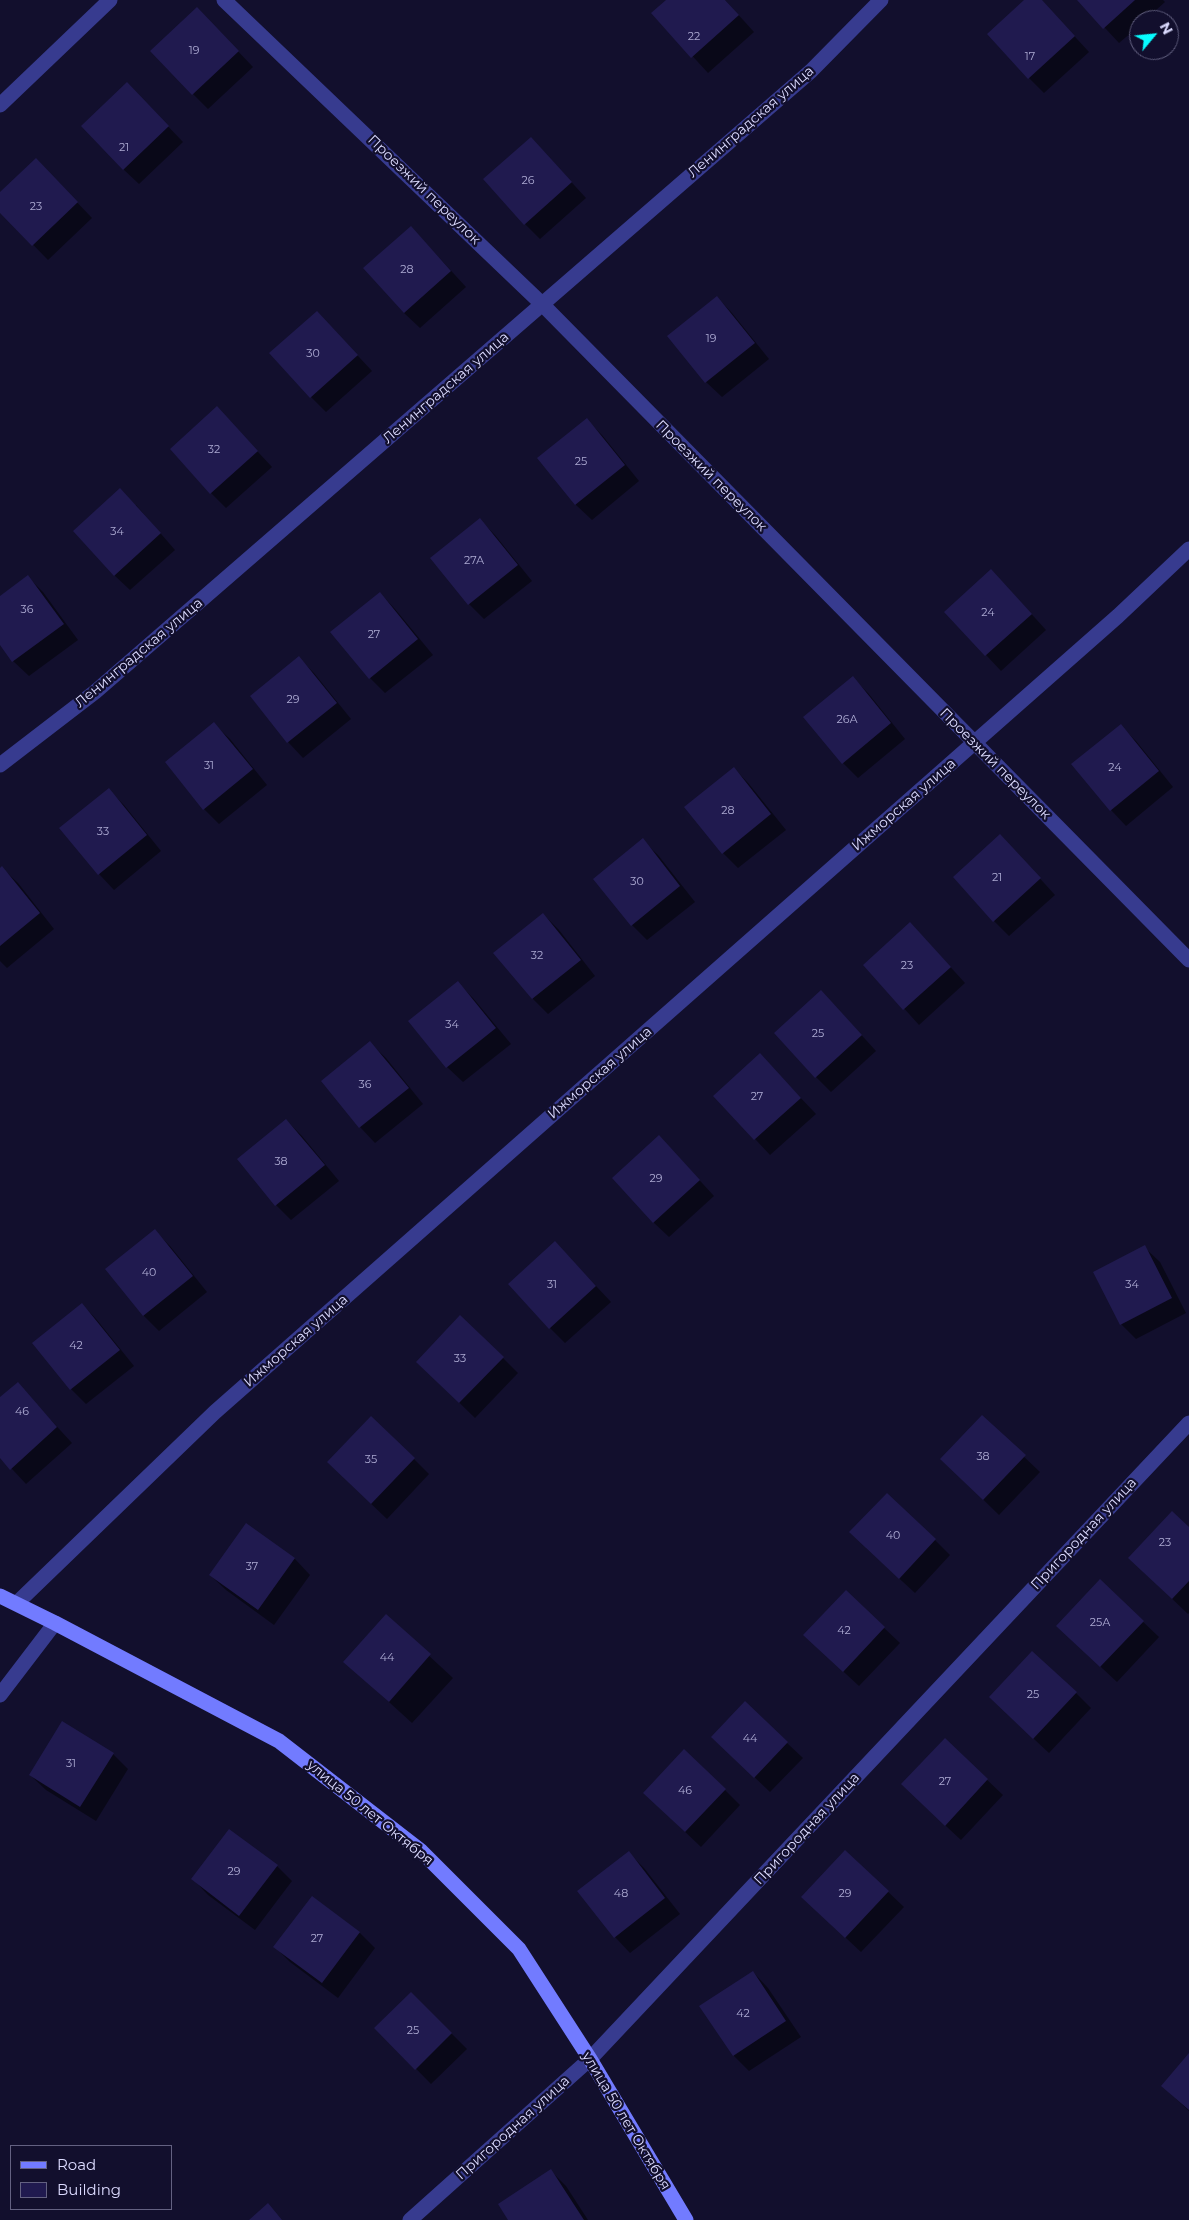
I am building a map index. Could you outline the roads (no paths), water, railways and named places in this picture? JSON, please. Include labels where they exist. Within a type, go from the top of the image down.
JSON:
[{"type":"main road","name":"улица 50 лет Октября","points":[[0,1596],[56,1623],[279,1742],[420,1851],[519,1949],[590,2059],[686,2220]]},
{"type":"street","points":[[0,105],[110,0]]},
{"type":"street","name":"Проезжий переулок","points":[[224,0],[542,304],[1189,960]]},
{"type":"street","name":"Ленинградская улица","points":[[0,765],[95,692],[811,71],[881,0]]},
{"type":"street","name":"Ижморская улица","points":[[17,1603],[215,1412],[1118,616],[1189,549]]},
{"type":"street","name":"Пригородная улица","points":[[410,2220],[590,2059],[1189,1423]]},
{"type":"street","points":[[0,1695],[56,1623]]}]
